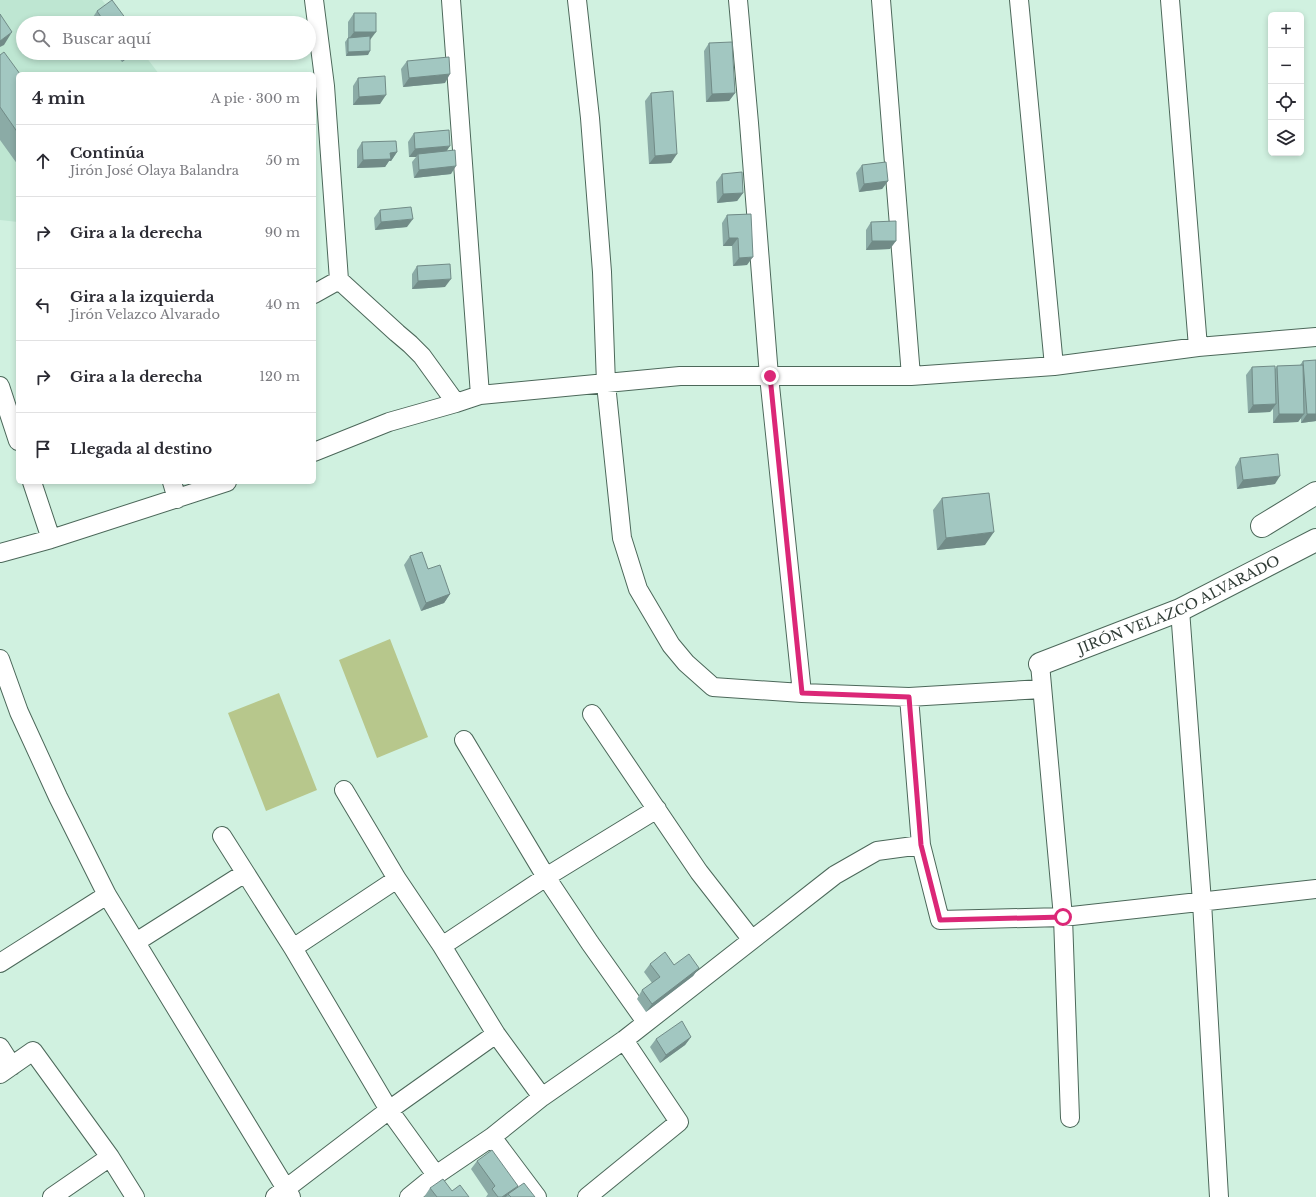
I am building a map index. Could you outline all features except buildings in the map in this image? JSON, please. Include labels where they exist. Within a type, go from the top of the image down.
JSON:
[{"type":"street","points":[[314,0],[325,86],[339,280],[422,356],[456,403]]},
{"type":"street","points":[[451,0],[480,395]]},
{"type":"street","points":[[577,0],[590,118],[602,272],[606,384],[622,538],[638,589],[671,645],[686,663],[713,687],[802,693],[909,697],[1042,689]]},
{"type":"street","points":[[738,0],[750,123],[770,376],[802,693]]},
{"type":"street","points":[[881,0],[911,376]]},
{"type":"street","points":[[1019,0],[1054,366]]},
{"type":"street","points":[[1170,0],[1198,347]]},
{"type":"street","points":[[316,293],[339,280]]},
{"type":"street","points":[[316,451],[389,422],[480,395],[680,376],[911,376],[1054,366],[1198,347],[1316,337]]},
{"type":"street","points":[[0,386],[16,434]]},
{"type":"street","points":[[33,484],[51,539]]},
{"type":"street","points":[[173,484],[177,499]]},
{"type":"street","points":[[0,553],[51,539],[221,484]]},
{"type":"street","points":[[1262,526],[1316,493]]},
{"type":"street","name":"JIRÓN VELAZCO ALVARADO","points":[[1040,664],[1180,610],[1316,540]]},
{"type":"street","points":[[1180,610],[1202,902],[1219,1197]]},
{"type":"street","points":[[0,659],[19,712],[58,797],[107,894],[284,1194],[390,1110],[496,1034]]},
{"type":"street","points":[[1040,664],[1063,917],[1070,1118]]},
{"type":"street","points":[[909,697],[921,845],[940,920],[1063,917],[1316,889]]},
{"type":"street","points":[[592,714],[658,809],[699,872],[752,940]]},
{"type":"street","points":[[464,740],[546,877],[590,943],[646,1022]]},
{"type":"street","points":[[344,790],[397,879],[442,946],[496,1034],[542,1097]]},
{"type":"street","points":[[442,946],[546,877],[658,809]]},
{"type":"street","points":[[222,836],[293,948],[390,1110],[436,1175]]},
{"type":"street","points":[[409,1197],[436,1175],[492,1137],[542,1097],[624,1040],[836,875],[877,851],[921,845]]},
{"type":"street","points":[[136,942],[245,873]]},
{"type":"street","points":[[293,948],[397,879]]},
{"type":"street","points":[[0,963],[107,894]]},
{"type":"street","points":[[587,1197],[679,1122],[624,1040]]},
{"type":"street","points":[[0,1047],[6,1070],[33,1051],[110,1157],[135,1197]]},
{"type":"street","points":[[492,1137],[536,1197]]},
{"type":"street","points":[[52,1197],[110,1157]]},
{"type":"shaded area","points":[[0,0],[102,0],[115,16],[16,16],[16,60],[148,60],[157,72],[16,72],[16,222],[0,220]]},
{"type":"green space","points":[[390,639],[428,737],[377,758],[339,660]]},
{"type":"green space","points":[[279,693],[317,790],[266,811],[228,713]]},
{"type":"route","points":[[770,376],[802,693],[909,697],[921,845],[940,920],[1063,917]]}]
